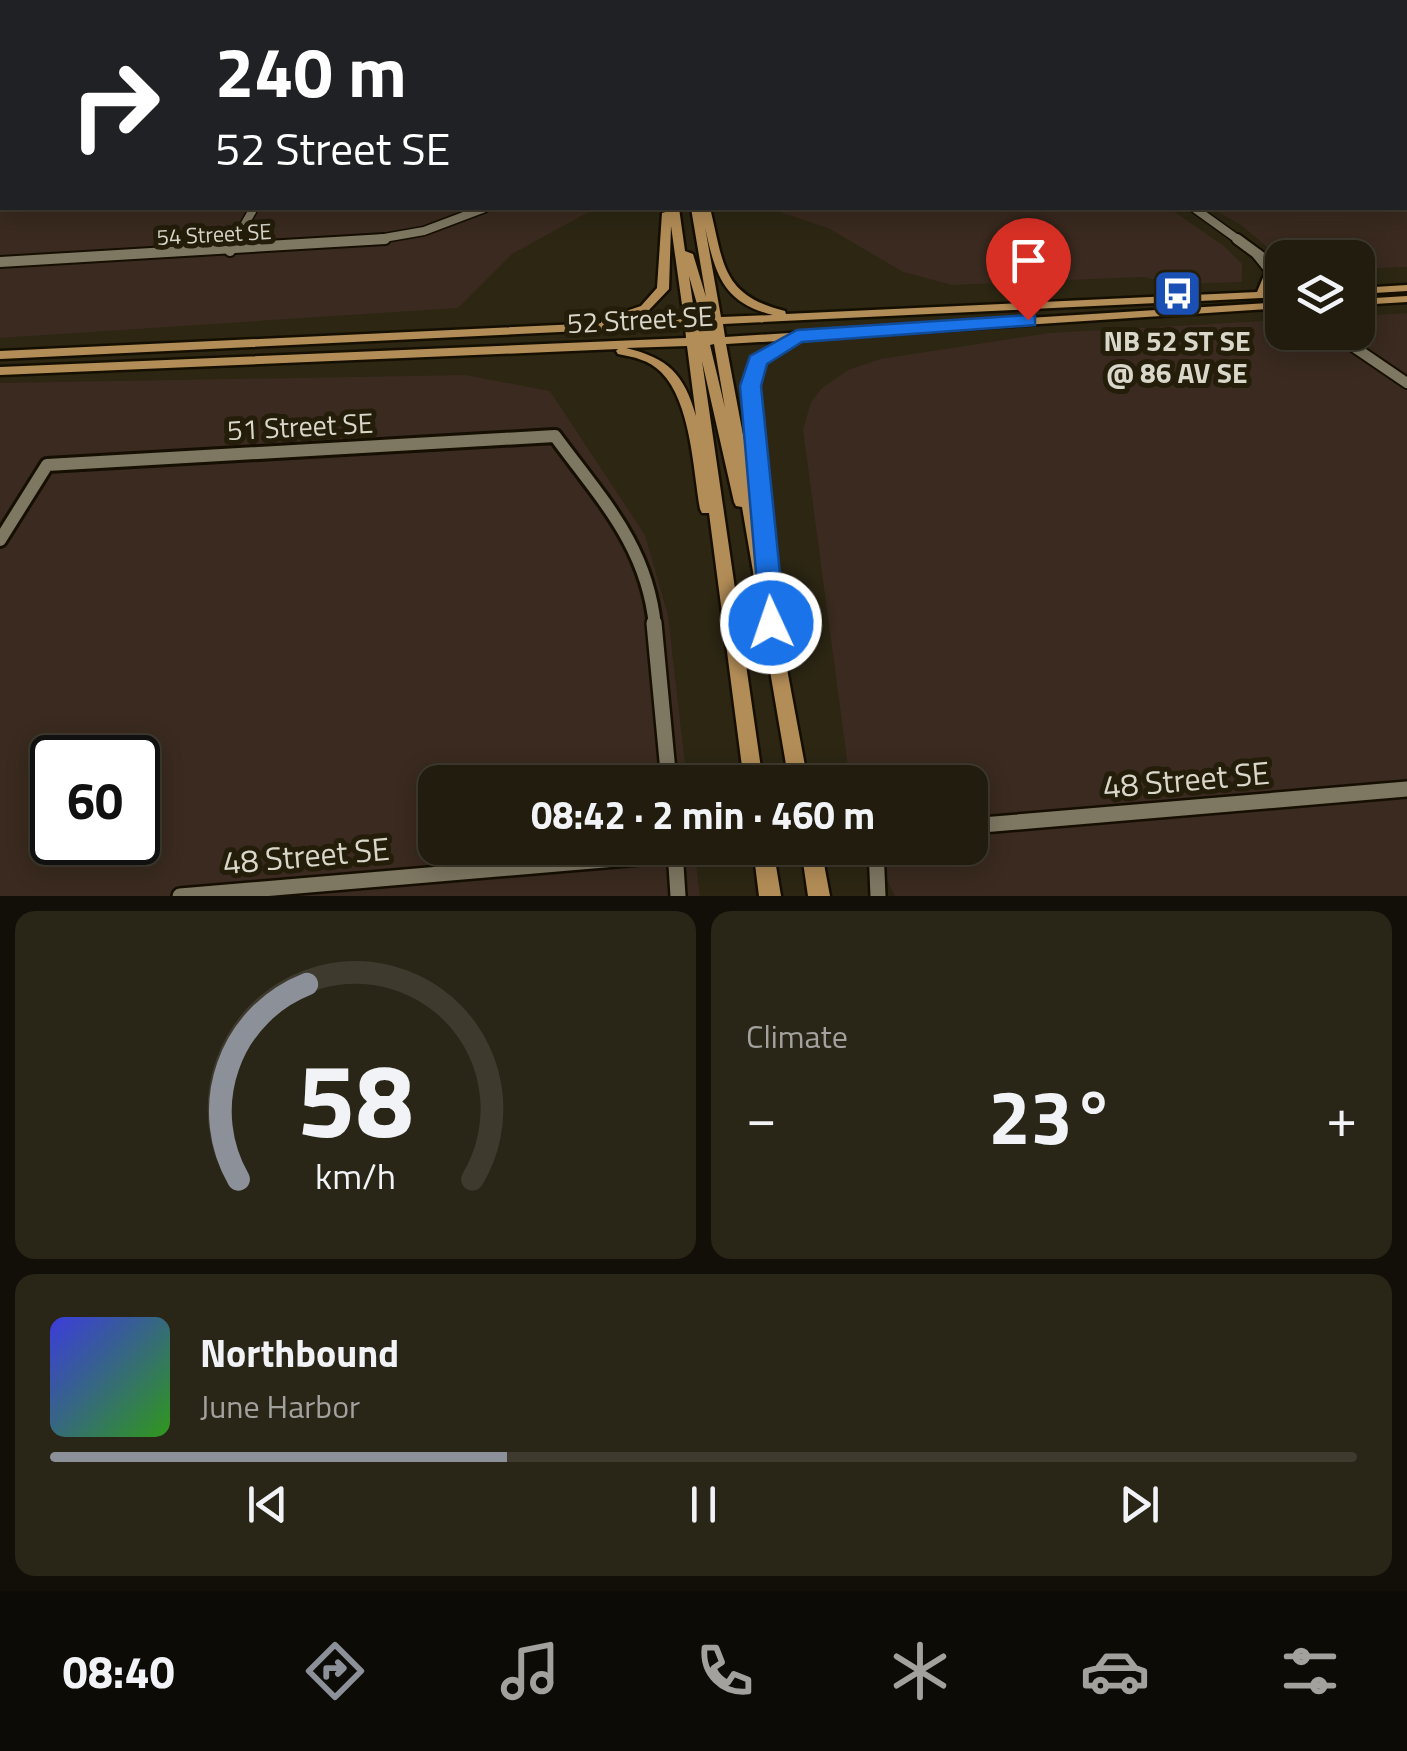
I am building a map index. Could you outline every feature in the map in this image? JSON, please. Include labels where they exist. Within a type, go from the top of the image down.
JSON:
[{"type":"main road","points":[[670,210],[679,244],[688,254],[756,547],[796,765]]},
{"type":"main road","points":[[558,329],[631,315],[653,302],[663,288],[670,210]]},
{"type":"main road","points":[[696,210],[725,576],[752,765]]},
{"type":"main road","points":[[706,210],[725,284],[733,293],[756,308],[812,318]]},
{"type":"main road","points":[[1375,290],[1407,288]]},
{"type":"main road","points":[[1261,295],[1265,289]]},
{"type":"main road","name":"52 Street SE","points":[[0,371],[546,348],[812,318],[1265,295]]},
{"type":"main road","points":[[1375,301],[1407,299]]},
{"type":"main road","points":[[1251,306],[1265,309]]},
{"type":"main road","name":"52 Street SE","points":[[0,355],[558,329],[797,336],[1265,306]]},
{"type":"main road","points":[[516,349],[561,341],[845,323],[884,314]]},
{"type":"main road","points":[[771,623],[750,386],[757,361],[797,336]]},
{"type":"main road","points":[[546,348],[650,355],[673,373],[690,424],[725,576]]},
{"type":"main road","points":[[766,865],[770,896]]},
{"type":"main road","points":[[814,865],[819,896]]},
{"type":"street","points":[[230,251],[253,210]]},
{"type":"street","name":"54 Street SE","points":[[0,262],[230,251],[403,236],[478,210]]},
{"type":"street","points":[[1197,210],[1234,232],[1265,262]]},
{"type":"street","points":[[1360,350],[1407,383]]},
{"type":"street","name":"51 Street SE","points":[[0,540],[47,465],[555,436],[631,540],[651,586],[667,765]]},
{"type":"street","name":"48 Street SE","points":[[988,825],[1407,790]]},
{"type":"street","name":"48 Street SE","points":[[180,896],[521,865]]},
{"type":"street","points":[[676,865],[678,896]]},
{"type":"street","points":[[873,865],[878,896]]},
{"type":"shaded area","points":[[0,210],[592,210],[512,254],[458,308],[0,338]]},
{"type":"shaded area","points":[[774,210],[1172,210],[1224,246],[1242,264],[1242,282],[1177,284],[1143,277],[952,285],[903,272],[828,228]]},
{"type":"shaded area","points":[[1215,210],[1407,210],[1407,267],[1375,268],[1375,240],[1265,240],[1265,245]]},
{"type":"shaded area","points":[[1407,313],[1407,896],[895,896],[880,865],[988,865],[988,765],[848,765],[803,430],[811,402],[822,388],[848,370],[880,359],[1049,333],[1265,321],[1265,350],[1375,350],[1375,315]]},
{"type":"shaded area","points":[[465,375],[550,391],[645,535],[668,615],[685,765],[418,765],[418,865],[696,865],[700,896],[0,896],[0,383]]},
{"type":"place","name":"NB 52 ST SE @ 86 AV SE","points":[[1177,293]]},
{"type":"route","points":[[771,623],[750,386],[757,361],[778,344],[797,336],[1028,320]]}]
